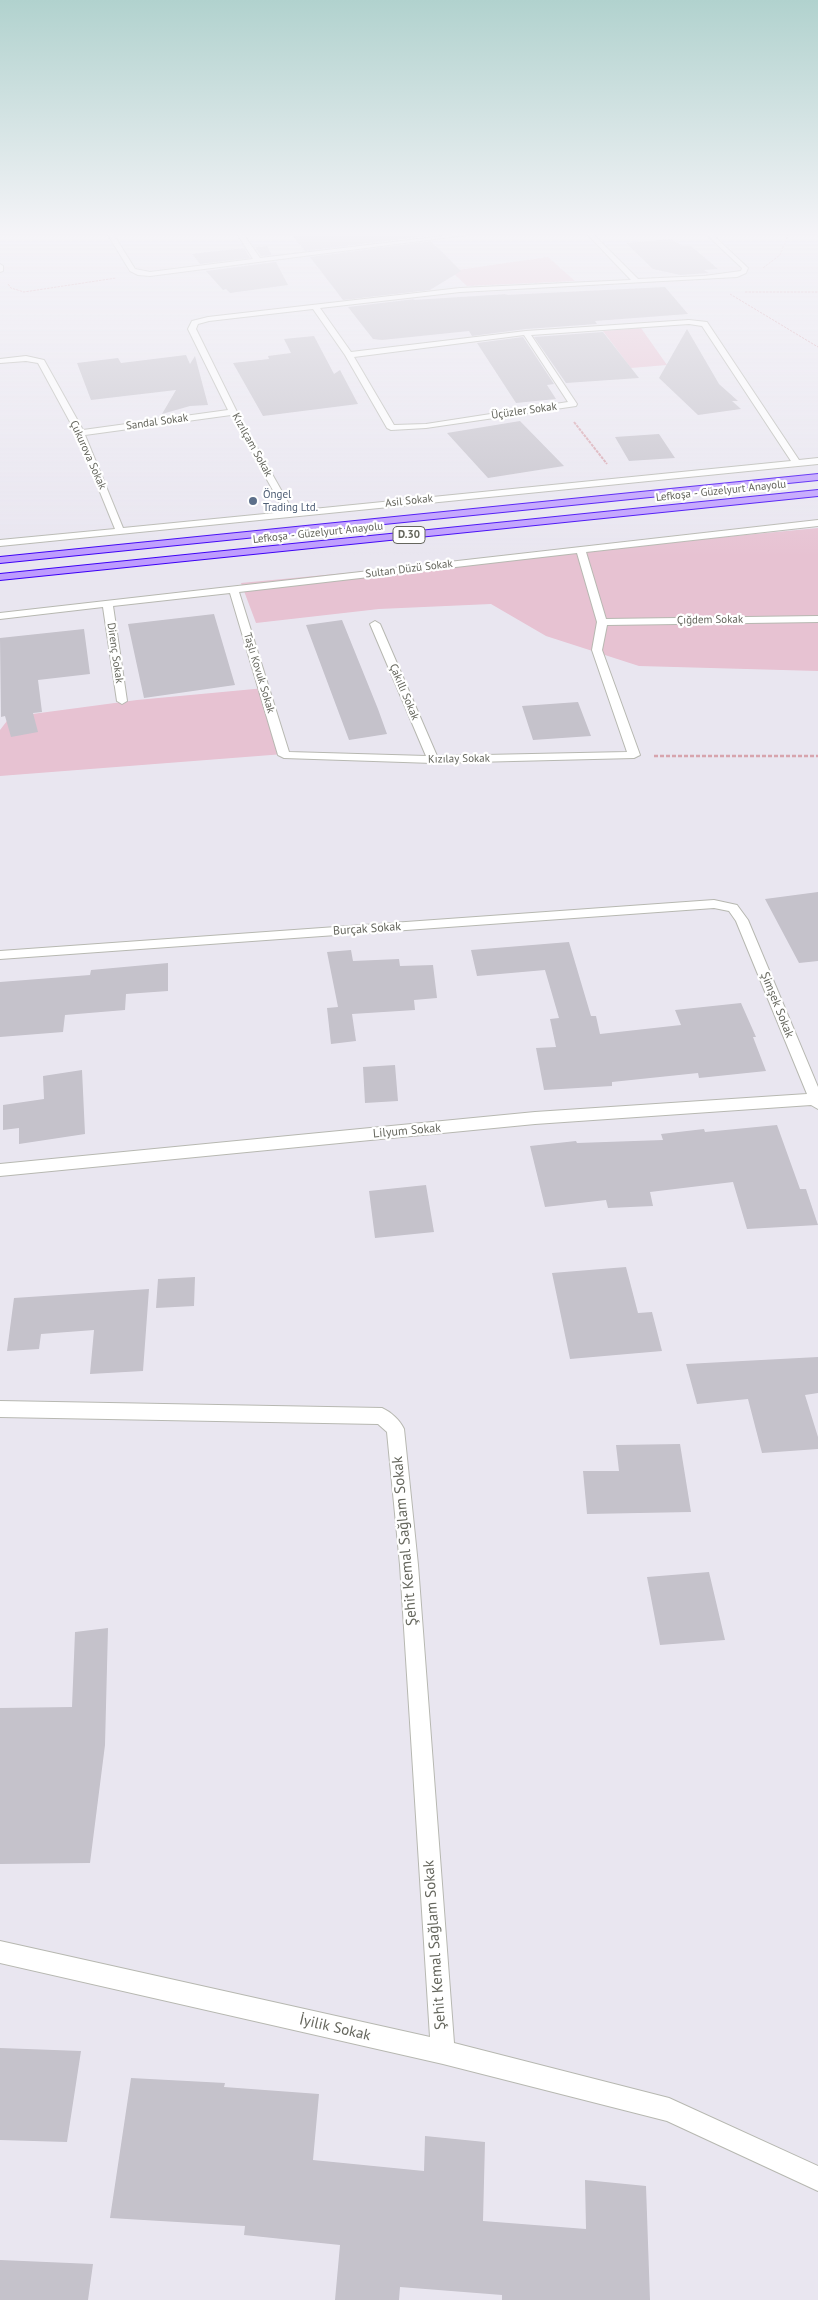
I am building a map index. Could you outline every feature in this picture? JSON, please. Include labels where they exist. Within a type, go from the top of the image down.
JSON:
[{"type":"highway","name":"Lefkoşa - Güzelyurt Anayolu","points":[[0,560],[818,477]]},
{"type":"highway","name":"Lefkoşa - Güzelyurt Anayolu","points":[[0,578],[818,493]]},
{"type":"street","name":"Kızılçam Sokak","points":[[198,342],[232,412],[290,513]]},
{"type":"street","points":[[340,342],[349,355],[451,342]]},
{"type":"street","name":"Üçüzler Sokak","points":[[349,355],[392,428],[426,426],[572,404],[532,342]]},
{"type":"street","points":[[716,342],[796,463]]},
{"type":"street","name":"Çukurova Sokak","points":[[0,361],[34,359],[41,362],[80,433],[120,531]]},
{"type":"street","name":"Sandal Sokak","points":[[80,433],[232,412]]},
{"type":"street","name":"Asil Sokak","points":[[0,543],[818,461]]},
{"type":"street","name":"Sultan Düzü Sokak","points":[[0,616],[234,591],[580,548],[818,523]]},
{"type":"street","points":[[580,548],[602,622],[597,650],[634,756]]},
{"type":"street","name":"Taşlı Kovuk Sokak","points":[[234,591],[284,755]]},
{"type":"street","name":"Direnç Sokak","points":[[108,605],[122,701]]},
{"type":"street","name":"Çığdem Sokak","points":[[602,622],[818,619]]},
{"type":"street","name":"Çakıllı Sokak","points":[[375,624],[433,760]]},
{"type":"street","name":"Kızılay Sokak","points":[[284,755],[433,760],[634,756]]},
{"type":"street","name":"Burçak Sokak","points":[[0,955],[714,904],[732,908]]},
{"type":"street","name":"Şimşek Sokak","points":[[732,908],[742,920],[817,1101]]},
{"type":"street","name":"Lilyum Sokak","points":[[0,1170],[535,1118],[817,1101]]},
{"type":"street","name":"Şehit Kemal Sağlam Sokak","points":[[0,1410],[382,1416],[395,1429],[409,1566],[443,2052]]},
{"type":"street","name":"İyilik Sokak","points":[[0,1952],[443,2052],[669,2110],[818,2179]]},
{"type":"path","points":[[561,406],[619,481]]},
{"type":"path","points":[[634,756],[818,756]]},
{"type":"shaded area","points":[[612,342],[651,342],[667,365],[631,368]]},
{"type":"shaded area","points":[[818,528],[818,671],[639,666],[546,636],[491,604],[379,609],[256,623],[241,583]]},
{"type":"shaded area","points":[[265,688],[284,754],[0,776],[0,730],[10,717],[137,700]]},
{"type":"building","points":[[286,342],[317,342],[334,374],[340,370],[358,404],[263,416],[233,363],[269,359],[268,356],[291,353]]},
{"type":"building","points":[[527,342],[554,384],[547,385],[556,399],[516,403],[477,343]]},
{"type":"building","points":[[538,342],[611,342],[639,378],[566,383]]},
{"type":"building","points":[[679,342],[695,342],[719,384],[738,401],[732,401],[741,409],[698,415],[659,378]]},
{"type":"building","points":[[186,355],[190,364],[195,356],[208,405],[190,406],[162,414],[176,390],[91,400],[77,363],[118,358],[121,363]]},
{"type":"building","points":[[520,421],[564,466],[488,478],[447,433]]},
{"type":"building","points":[[659,434],[675,458],[629,461],[615,437]]},
{"type":"building","points":[[214,614],[235,685],[144,698],[128,624]]},
{"type":"building","points":[[342,620],[387,734],[349,740],[306,625]]},
{"type":"building","points":[[84,629],[90,674],[38,680],[42,712],[33,713],[38,732],[11,737],[5,716],[1,717],[0,638]]},
{"type":"building","points":[[578,702],[591,736],[533,740],[522,706]]},
{"type":"building","points":[[818,892],[818,961],[799,963],[765,899]]},
{"type":"building","points":[[569,942],[591,1016],[596,1016],[600,1034],[681,1025],[675,1010],[741,1003],[756,1037],[753,1037],[766,1071],[699,1078],[698,1073],[612,1082],[612,1086],[544,1090],[536,1048],[556,1047],[550,1019],[559,1018],[545,970],[477,976],[471,950]]},
{"type":"building","points":[[351,950],[353,961],[399,959],[400,966],[433,965],[437,998],[414,1000],[415,1010],[352,1014],[356,1041],[331,1044],[327,1008],[338,1007],[327,952]]},
{"type":"building","points":[[168,963],[168,991],[126,994],[125,1010],[65,1015],[63,1032],[0,1037],[0,982],[90,975],[91,970]]},
{"type":"building","points":[[395,1065],[398,1101],[365,1103],[363,1067]]},
{"type":"building","points":[[82,1070],[85,1134],[19,1144],[19,1128],[3,1130],[3,1105],[44,1099],[43,1076]]},
{"type":"building","points":[[777,1125],[800,1189],[806,1189],[818,1225],[747,1229],[733,1182],[650,1192],[653,1206],[608,1208],[606,1200],[545,1207],[530,1146],[576,1141],[577,1143],[663,1140],[661,1134],[704,1129],[705,1132]]},
{"type":"building","points":[[426,1185],[434,1232],[375,1238],[369,1191]]},
{"type":"building","points":[[626,1267],[638,1313],[652,1312],[662,1351],[570,1359],[552,1273]]},
{"type":"building","points":[[195,1277],[194,1306],[156,1308],[158,1279]]},
{"type":"building","points":[[149,1289],[143,1371],[90,1374],[94,1330],[41,1334],[39,1349],[7,1351],[14,1298]]},
{"type":"building","points":[[818,1357],[818,1393],[805,1395],[818,1437],[818,1449],[762,1453],[748,1399],[697,1404],[686,1364]]},
{"type":"building","points":[[680,1444],[691,1512],[587,1514],[583,1471],[619,1471],[616,1445]]},
{"type":"building","points":[[709,1572],[725,1640],[660,1645],[647,1577]]},
{"type":"building","points":[[108,1628],[105,1745],[90,1863],[0,1864],[0,1708],[72,1707],[75,1632]]},
{"type":"building","points":[[0,2048],[81,2051],[67,2142],[0,2140]]},
{"type":"building","points":[[131,2078],[225,2083],[224,2087],[319,2094],[313,2160],[424,2171],[425,2136],[485,2142],[483,2221],[586,2229],[585,2180],[646,2186],[650,2300],[502,2300],[502,2295],[400,2287],[399,2300],[335,2300],[340,2245],[244,2235],[245,2226],[110,2218]]},
{"type":"building","points":[[0,2260],[93,2264],[88,2300],[0,2300]]},
{"type":"place","name":"Öngel Trading Ltd.","points":[[253,501]]}]
